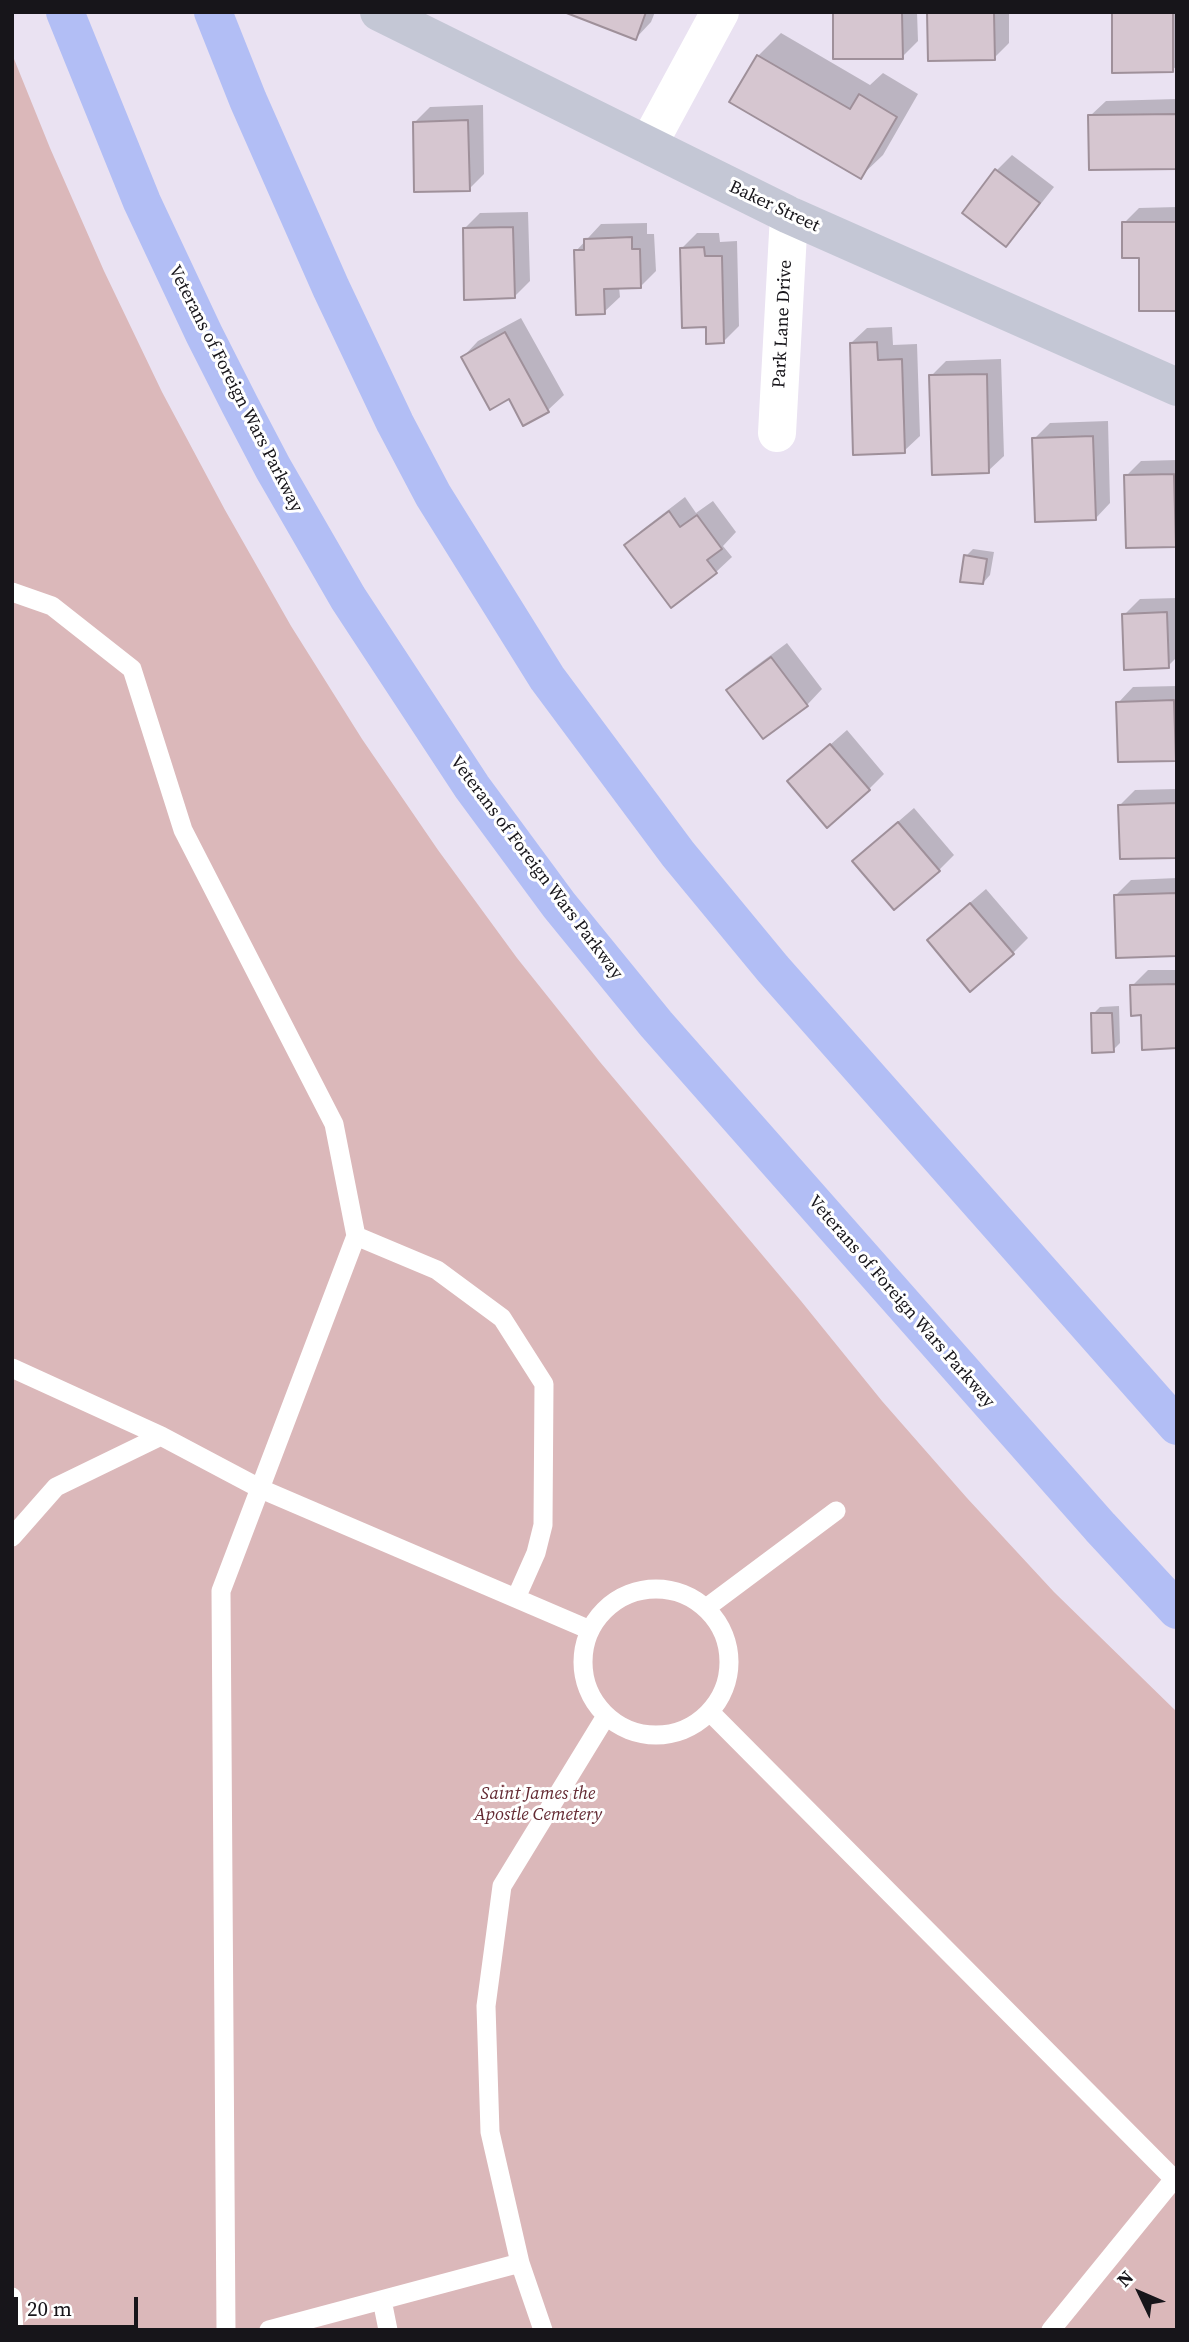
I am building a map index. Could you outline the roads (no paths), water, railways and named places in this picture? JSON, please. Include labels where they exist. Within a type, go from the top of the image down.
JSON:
[{"type":"highway","name":"Veterans of Foreign Wars Parkway","points":[[65,12],[147,213],[256,436],[348,598],[472,787],[559,905],[698,1072],[1100,1527],[1177,1610]]},
{"type":"highway","points":[[212,12],[331,288],[394,423],[440,507],[547,678],[634,797],[741,932],[1177,1426]]},
{"type":"street","name":"Baker Street","points":[[379,12],[789,215],[1177,387]]},
{"type":"street","points":[[648,145],[720,12]]},
{"type":"street","name":"Park Lane Drive","points":[[777,433],[789,215]]},
{"type":"lane","points":[[12,592],[52,606],[132,669],[183,830],[334,1124],[356,1236],[221,1591],[226,2330]]},
{"type":"lane","points":[[356,1236],[437,1270],[502,1318],[544,1384],[543,1525],[536,1553],[516,1598]]},
{"type":"lane","points":[[12,1368],[161,1436],[261,1489],[590,1630]]},
{"type":"lane","points":[[12,1537],[56,1487],[161,1436]]},
{"type":"lane","points":[[706,1608],[836,1511]]},
{"type":"lane","points":[[665,1589],[687,1596],[706,1608],[720,1626],[728,1648],[729,1671],[722,1693],[710,1712],[691,1726],[670,1734],[647,1734],[625,1729],[606,1716],[594,1702],[586,1685],[583,1657],[590,1630],[603,1611],[621,1597],[643,1590],[665,1589]]},
{"type":"lane","points":[[710,1712],[1174,2179],[1051,2330]]},
{"type":"lane","points":[[543,2330],[520,2263],[490,2132],[486,2006],[502,1886],[606,1716]]},
{"type":"lane","points":[[269,2330],[520,2263]]},
{"type":"lane","points":[[12,2297],[14,2330]]},
{"type":"lane","points":[[383,2300],[388,2330]]},
{"type":"park label","name":"Saint James the Apostle Cemetery","points":[[538,1804]]}]
